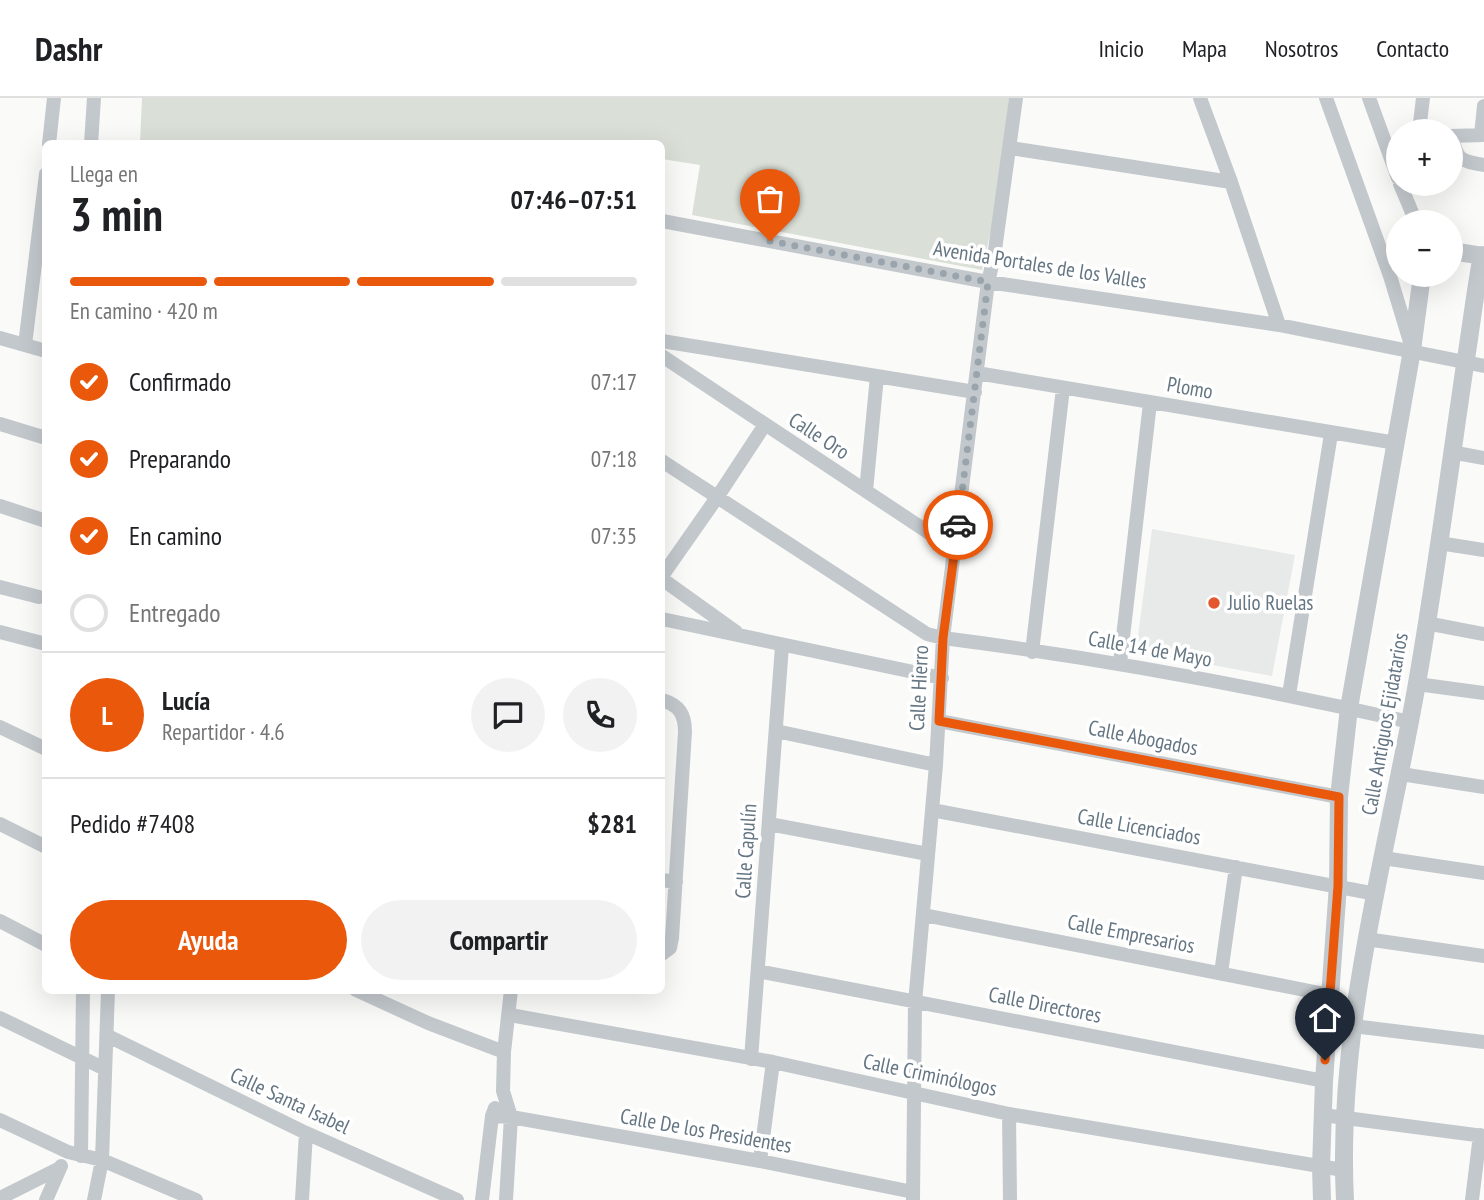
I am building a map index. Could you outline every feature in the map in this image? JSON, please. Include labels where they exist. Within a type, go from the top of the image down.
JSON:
[{"type":"street","points":[[49,140],[54,98]]},
{"type":"street","points":[[91,140],[94,98]]},
{"type":"street","name":"Calle Hierro","points":[[913,1196],[915,1003],[936,765],[943,638],[988,282],[994,257],[1016,98]]},
{"type":"street","points":[[1200,98],[1279,325]]},
{"type":"street","name":"Calle Antiguos Ejidatarios","points":[[1326,98],[1390,276],[1412,350]]},
{"type":"street","points":[[1369,98],[1386,149]]},
{"type":"street","points":[[1420,119],[1423,98]]},
{"type":"street","points":[[1463,136],[1483,135],[1484,106]]},
{"type":"street","points":[[1382,139],[1386,139]]},
{"type":"street","points":[[1010,148],[1231,182]]},
{"type":"street","points":[[1463,161],[1484,165]]},
{"type":"street","points":[[25,345],[42,207]]},
{"type":"street","name":"Avenida Portales de los Valles","points":[[665,222],[988,282],[1279,325],[1484,366]]},
{"type":"street","points":[[1463,253],[1483,256]]},
{"type":"street","name":"Calle Antiguos Ejidatarios","points":[[1345,1200],[1345,1117],[1353,1026],[1366,939],[1417,684],[1483,256]]},
{"type":"street","name":"Calle Antiguos Ejidatarios","points":[[1322,1200],[1324,1082],[1338,886],[1339,797],[1349,708],[1412,350],[1420,287]]},
{"type":"street","points":[[0,338],[42,350]]},
{"type":"street","points":[[665,341],[975,392]]},
{"type":"street","name":"Calle Oro","points":[[665,358],[955,550]]},
{"type":"street","name":"Plomo","points":[[977,373],[1396,443]]},
{"type":"street","points":[[866,491],[877,376]]},
{"type":"street","points":[[1032,652],[1063,388]]},
{"type":"street","points":[[1120,663],[1150,403]]},
{"type":"street","points":[[0,424],[42,437]]},
{"type":"street","points":[[665,573],[764,426]]},
{"type":"street","points":[[1289,695],[1331,434]]},
{"type":"street","points":[[1451,452],[1484,458]]},
{"type":"street","name":"Calle 14 de Mayo","points":[[665,463],[928,634],[1032,652],[1120,663],[1289,695],[1410,722]]},
{"type":"street","points":[[0,506],[42,520]]},
{"type":"street","points":[[1439,543],[1484,550]]},
{"type":"street","points":[[665,579],[743,636]]},
{"type":"street","points":[[0,587],[39,597]]},
{"type":"street","points":[[665,620],[942,678]]},
{"type":"street","points":[[1426,622],[1484,634]]},
{"type":"street","points":[[0,632],[42,643]]},
{"type":"street","name":"Calle Capulín","points":[[751,1059],[782,646]]},
{"type":"street","points":[[1417,684],[1484,693]]},
{"type":"street","points":[[665,701],[681,711],[685,720],[669,881],[672,938],[670,948],[665,952]]},
{"type":"street","name":"Calle Abogados","points":[[939,721],[1339,797]]},
{"type":"street","points":[[0,727],[42,747]]},
{"type":"street","points":[[776,731],[936,765]]},
{"type":"street","points":[[1401,774],[1484,787]]},
{"type":"street","name":"Calle Licenciados","points":[[932,810],[1376,894]]},
{"type":"street","points":[[0,824],[42,845]]},
{"type":"street","points":[[769,824],[928,854]]},
{"type":"street","points":[[1383,858],[1484,873]]},
{"type":"street","points":[[1221,973],[1236,867]]},
{"type":"street","name":"Calle Empresarios","points":[[924,915],[1330,995]]},
{"type":"street","points":[[0,921],[42,943]]},
{"type":"street","points":[[1366,939],[1484,956]]},
{"type":"street","name":"Calle Directores","points":[[758,971],[1324,1082]]},
{"type":"street","points":[[0,1198],[60,1168],[74,1154],[82,1059],[83,994]]},
{"type":"street","points":[[94,1200],[102,1160],[108,994]]},
{"type":"street","points":[[365,994],[428,1023],[504,1052]]},
{"type":"street","points":[[506,1200],[512,1117],[503,1091],[504,1052],[511,994]]},
{"type":"street","name":"Calle Criminólogos","points":[[510,1015],[773,1062],[1009,1114],[1343,1170]]},
{"type":"street","points":[[0,1018],[105,1069]]},
{"type":"street","points":[[1353,1026],[1484,1042]]},
{"type":"street","name":"Calle Santa Isabel","points":[[108,1036],[306,1133],[457,1200]]},
{"type":"street","points":[[760,1161],[773,1062]]},
{"type":"street","points":[[482,1200],[492,1116],[503,1091]]},
{"type":"street","points":[[1009,1114],[1010,1200]]},
{"type":"street","points":[[1324,1115],[1482,1135],[1472,1200]]},
{"type":"street","name":"Calle De los Presidentes","points":[[492,1116],[512,1117],[760,1161],[913,1196]]},
{"type":"street","points":[[0,1120],[74,1154],[102,1160],[196,1200]]},
{"type":"street","points":[[302,1200],[306,1133]]},
{"type":"street","points":[[46,1200],[60,1168]]},
{"type":"shaded area","points":[[142,98],[1009,98],[993,221],[982,270],[692,215],[700,165],[665,159],[665,140],[140,140]]},
{"type":"shaded area","name":"Julio Ruelas","points":[[1152,529],[1295,555],[1272,676],[1136,651]]},
{"type":"way so far","points":[[770,241],[988,282],[958,525]]},
{"type":"place","name":"Julio Ruelas","points":[[1214,603]]},
{"type":"route","points":[[958,525],[943,638],[939,721],[1339,797],[1338,886],[1325,1060]]}]
